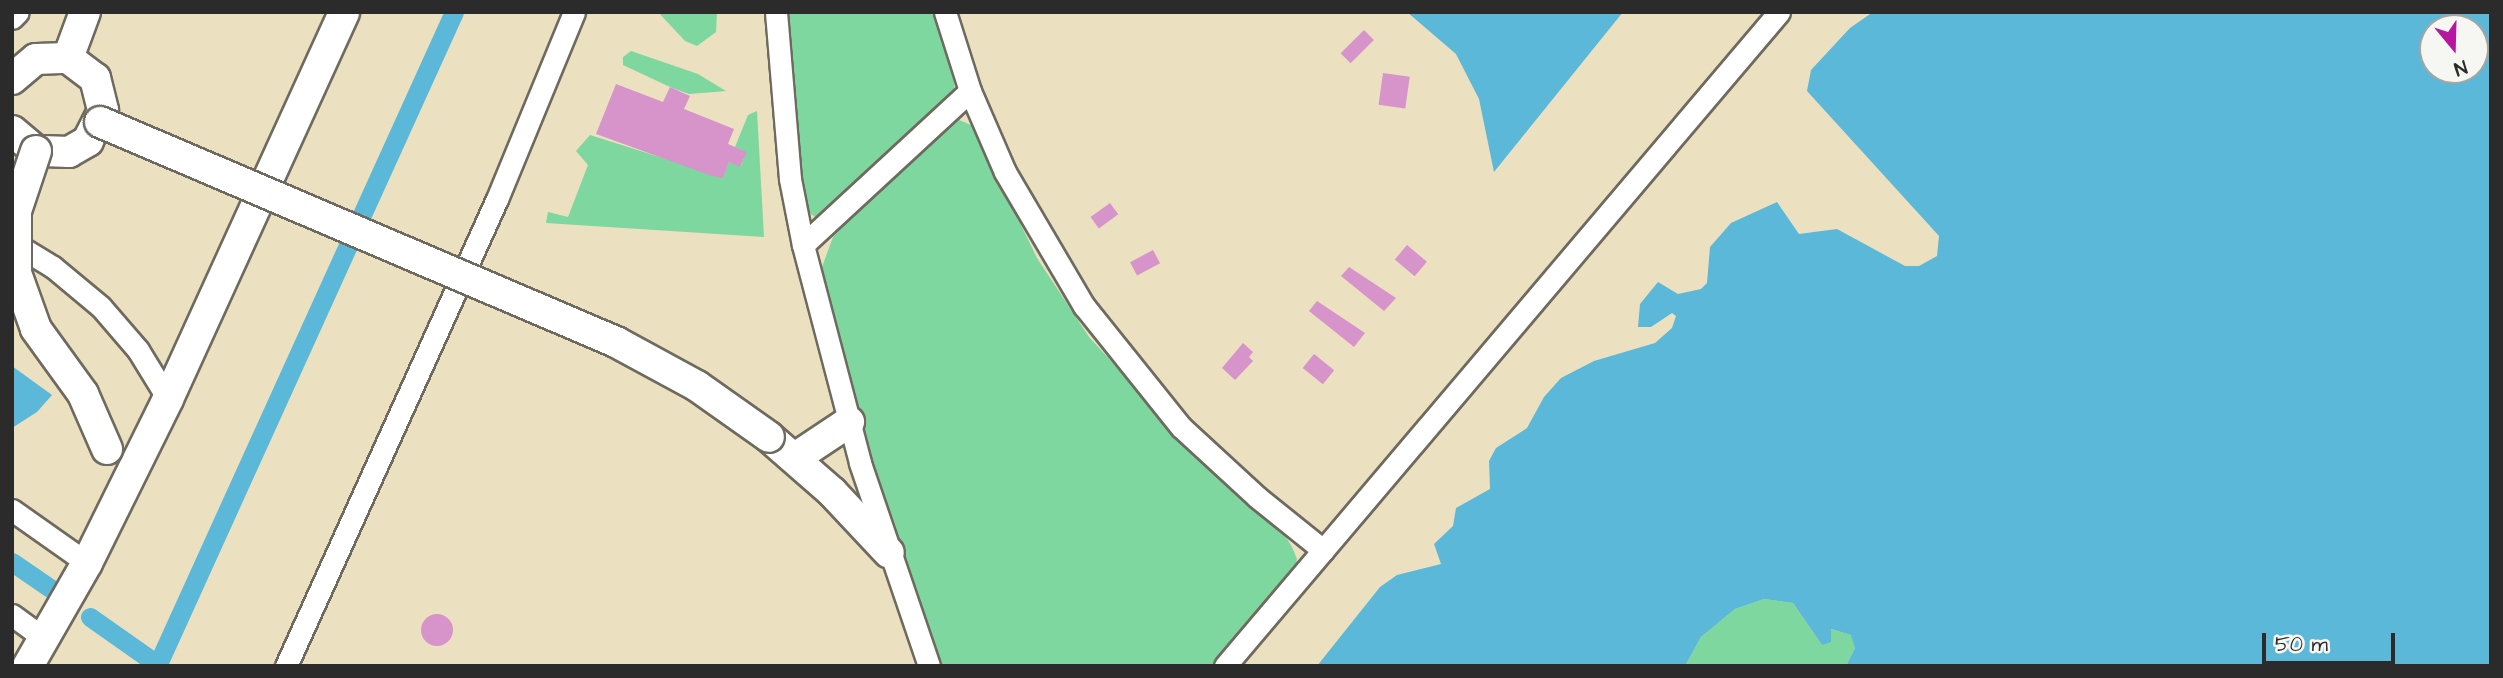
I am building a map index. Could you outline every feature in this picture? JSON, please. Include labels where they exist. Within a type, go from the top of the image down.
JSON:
[{"type":"main road","points":[[68,58],[85,12]]},
{"type":"main road","points":[[28,666],[87,563],[169,399],[345,12]]},
{"type":"main road","points":[[12,79],[36,59],[68,58],[95,78],[103,100],[100,122],[79,147],[58,154],[36,151],[12,131]]},
{"type":"main road","points":[[100,122],[616,342],[697,386],[795,458],[889,553]]},
{"type":"main road","points":[[36,151],[16,211],[16,273],[36,329],[83,394],[107,449],[113,510]]},
{"type":"main road","points":[[795,458],[849,422]]},
{"type":"street","points":[[12,18],[18,12]]},
{"type":"street","points":[[286,666],[497,199],[574,12]]},
{"type":"street","points":[[776,12],[789,179],[803,245],[849,422],[889,553],[929,666]]},
{"type":"street","points":[[945,12],[970,91],[1029,218],[1114,348],[1181,427],[1257,497],[1323,550]]},
{"type":"street","points":[[1225,666],[1779,12]]},
{"type":"street","points":[[803,245],[970,91]]},
{"type":"street","points":[[12,242],[53,267],[101,307],[138,350],[169,399]]},
{"type":"street","points":[[12,510],[87,563]]},
{"type":"street","points":[[12,615],[44,638]]},
{"type":"green space","points":[[658,12],[717,12],[716,32],[697,46],[685,41]]},
{"type":"green space","points":[[787,12],[935,12],[955,74],[954,95],[817,218],[806,211],[798,174]]},
{"type":"green space","points":[[631,51],[698,74],[726,91],[689,94],[670,87],[623,65],[623,57]]},
{"type":"green space","points":[[757,111],[764,237],[546,223],[548,212],[568,217],[588,165],[576,151],[590,135],[723,177],[729,162],[741,166],[746,152],[735,147],[748,115]]},
{"type":"green space","points":[[957,119],[973,126],[1037,258],[1089,337],[1205,463],[1282,531],[1292,547],[1297,559],[1295,572],[1214,666],[936,666],[885,513],[827,305],[822,267],[833,237],[926,141],[948,121]]},
{"type":"green space","points":[[1764,599],[1793,603],[1822,645],[1830,629],[1852,635],[1855,648],[1846,666],[1685,666],[1701,637],[1735,609]]},
{"type":"water","points":[[1407,12],[1623,12],[1494,172],[1479,99],[1456,54]]},
{"type":"water","points":[[1873,12],[2491,12],[2491,666],[1846,666],[1855,648],[1851,635],[1831,629],[1831,642],[1822,645],[1793,603],[1764,599],[1735,609],[1701,637],[1685,666],[1317,666],[1380,587],[1397,575],[1441,564],[1434,544],[1453,526],[1456,508],[1490,489],[1489,461],[1496,448],[1527,428],[1544,397],[1561,378],[1594,361],[1655,343],[1672,328],[1676,316],[1672,313],[1651,327],[1638,327],[1640,304],[1658,282],[1678,294],[1701,289],[1707,283],[1710,247],[1731,223],[1777,202],[1799,234],[1837,229],[1905,266],[1919,266],[1937,256],[1939,236],[1807,91],[1811,70],[1850,28]]},
{"type":"water","points":[[12,366],[52,395],[37,412],[12,428]]},
{"type":"building","points":[[1364,30],[1374,40],[1351,63],[1341,53]]},
{"type":"building","points":[[1383,73],[1410,77],[1405,108],[1379,105]]},
{"type":"building","points":[[616,84],[663,102],[670,87],[690,96],[684,109],[734,129],[728,144],[747,152],[740,167],[729,162],[723,178],[712,176],[596,134]]},
{"type":"building","points":[[1110,203],[1118,214],[1099,228],[1091,217]]},
{"type":"building","points":[[1407,245],[1427,262],[1415,276],[1395,260]]},
{"type":"building","points":[[1153,250],[1160,263],[1137,275],[1130,262]]},
{"type":"building","points":[[1349,267],[1396,298],[1384,311],[1341,276]]},
{"type":"building","points":[[1317,301],[1365,333],[1354,347],[1309,311]]},
{"type":"building","points":[[1243,343],[1253,352],[1249,357],[1253,361],[1235,380],[1222,368]]},
{"type":"building","points":[[1314,354],[1334,370],[1323,384],[1303,368]]},
{"type":"building","points":[[437,614],[448,619],[453,630],[448,641],[437,646],[426,641],[421,630],[426,619]]},
{"type":"waterway","points":[[157,666],[454,12]]},
{"type":"waterway","points":[[12,562],[50,588]]},
{"type":"waterway","points":[[90,617],[158,665]]}]
